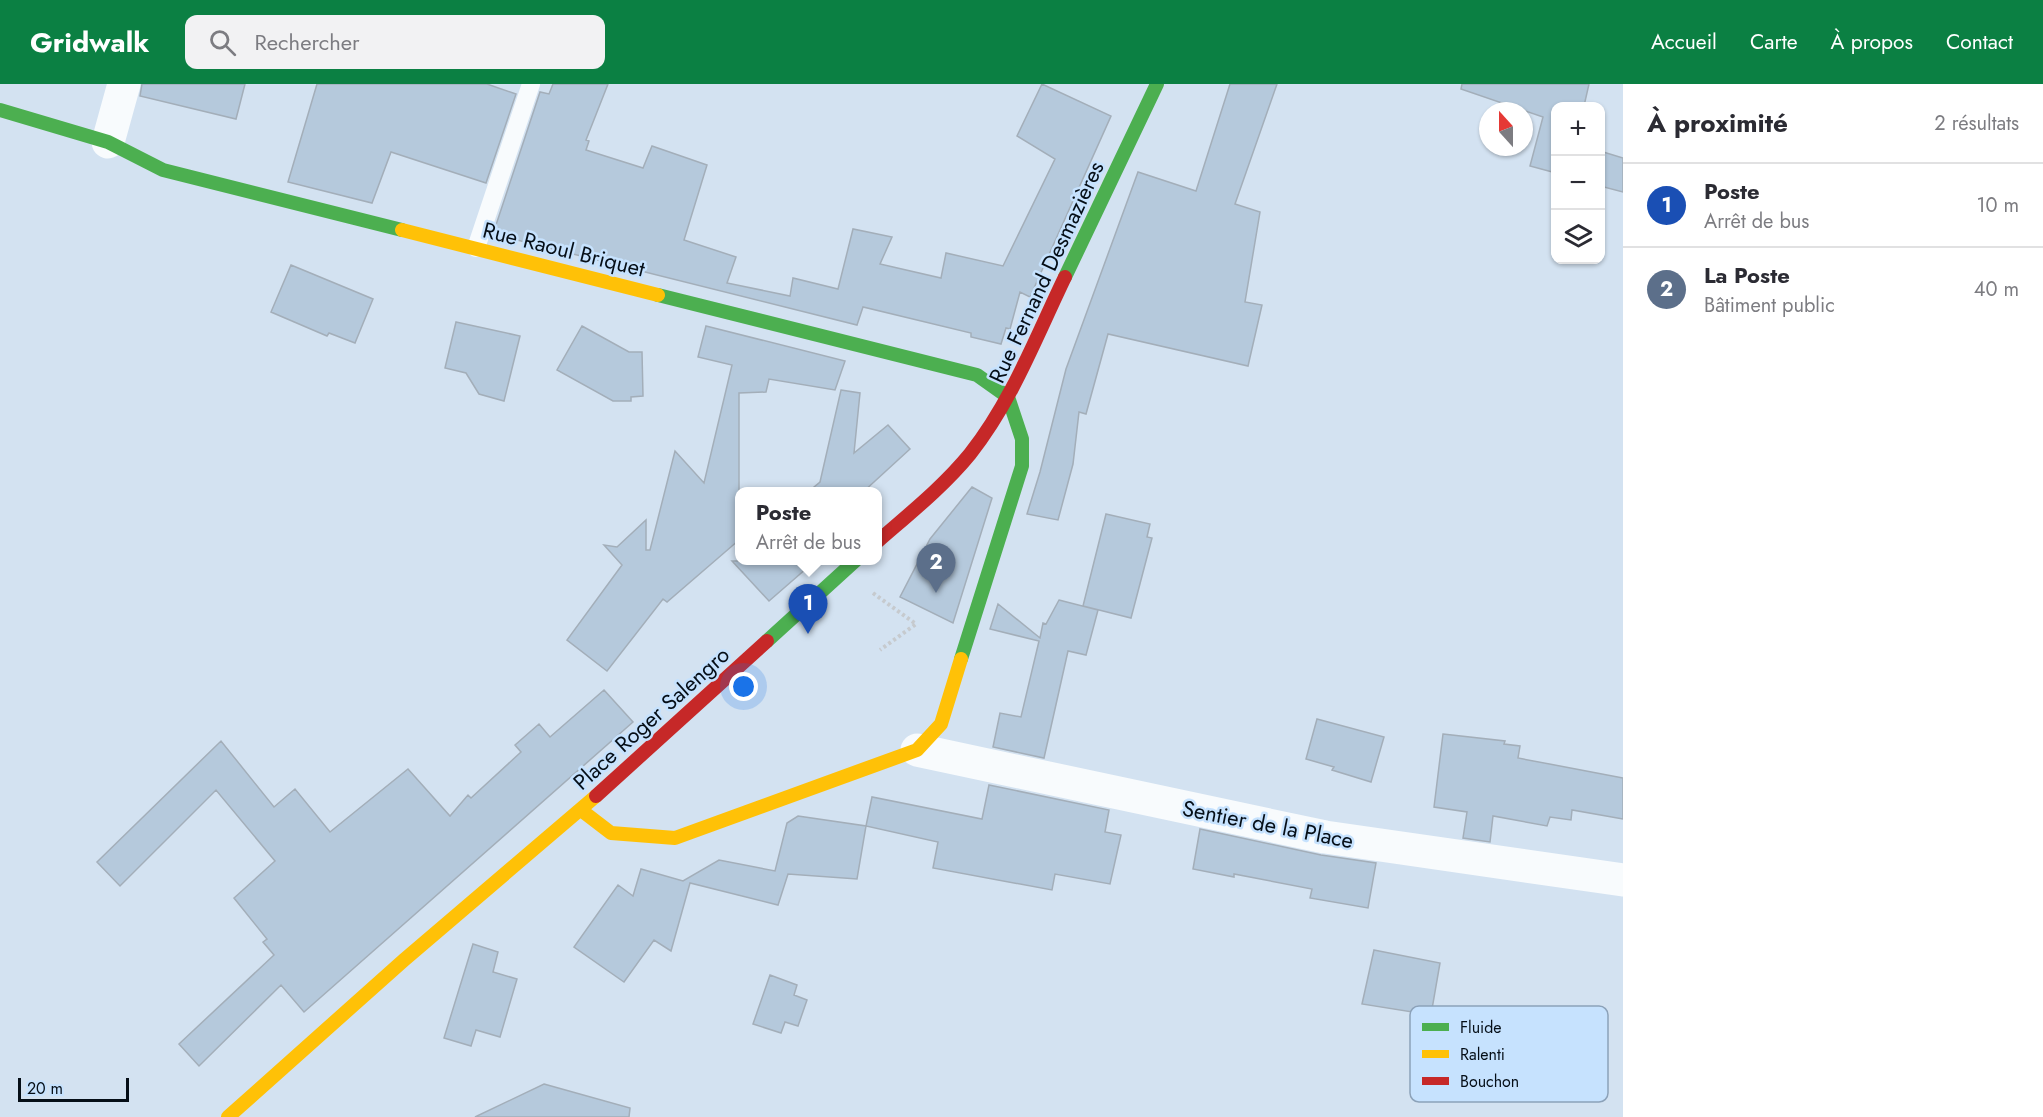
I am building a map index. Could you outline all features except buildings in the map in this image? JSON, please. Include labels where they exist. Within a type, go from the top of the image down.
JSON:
[{"type":"street","points":[[108,142],[124,84]]},
{"type":"street","name":"Rue Fernand Desmazières","points":[[917,750],[941,724],[1022,466],[1022,439],[1008,397],[1157,84]]},
{"type":"street","name":"Rue Raoul Briquet","points":[[0,110],[108,142],[163,170],[976,375],[1008,397]]},
{"type":"street","points":[[882,538],[963,462],[995,419],[1008,397]]},
{"type":"street","name":"Place Roger Salengro","points":[[851,565],[581,810],[611,833],[675,838],[917,750]]},
{"type":"street","name":"Sentier de la Place","points":[[917,750],[1325,837],[1623,880]]},
{"type":"street","points":[[228,1117],[404,960],[581,810]]},
{"type":"lane","points":[[476,248],[531,84]]},
{"type":"path","points":[[844,571],[916,624],[880,650]]},
{"type":"traffic: fast","points":[[1065,277],[1157,84]]},
{"type":"traffic: fast","points":[[0,110],[108,142],[163,170],[402,230]]},
{"type":"traffic: fast","points":[[658,295],[977,375],[1008,397]]},
{"type":"traffic: fast","points":[[961,659],[1022,466],[1022,439],[1008,397]]},
{"type":"traffic: fast","points":[[767,641],[851,565]]},
{"type":"traffic: slow","points":[[402,230],[658,295]]},
{"type":"traffic: slow","points":[[581,810],[611,833],[675,838],[917,750],[941,724],[961,659]]},
{"type":"traffic: slow","points":[[228,1117],[404,960],[596,796]]},
{"type":"traffic: jam","points":[[882,538],[949,478],[985,434],[1011,391],[1065,277]]},
{"type":"traffic: jam","points":[[596,796],[767,641]]},
{"type":"place","name":"La Poste","points":[[936,593]]},
{"type":"place","name":"Poste","points":[[808,634]]}]
